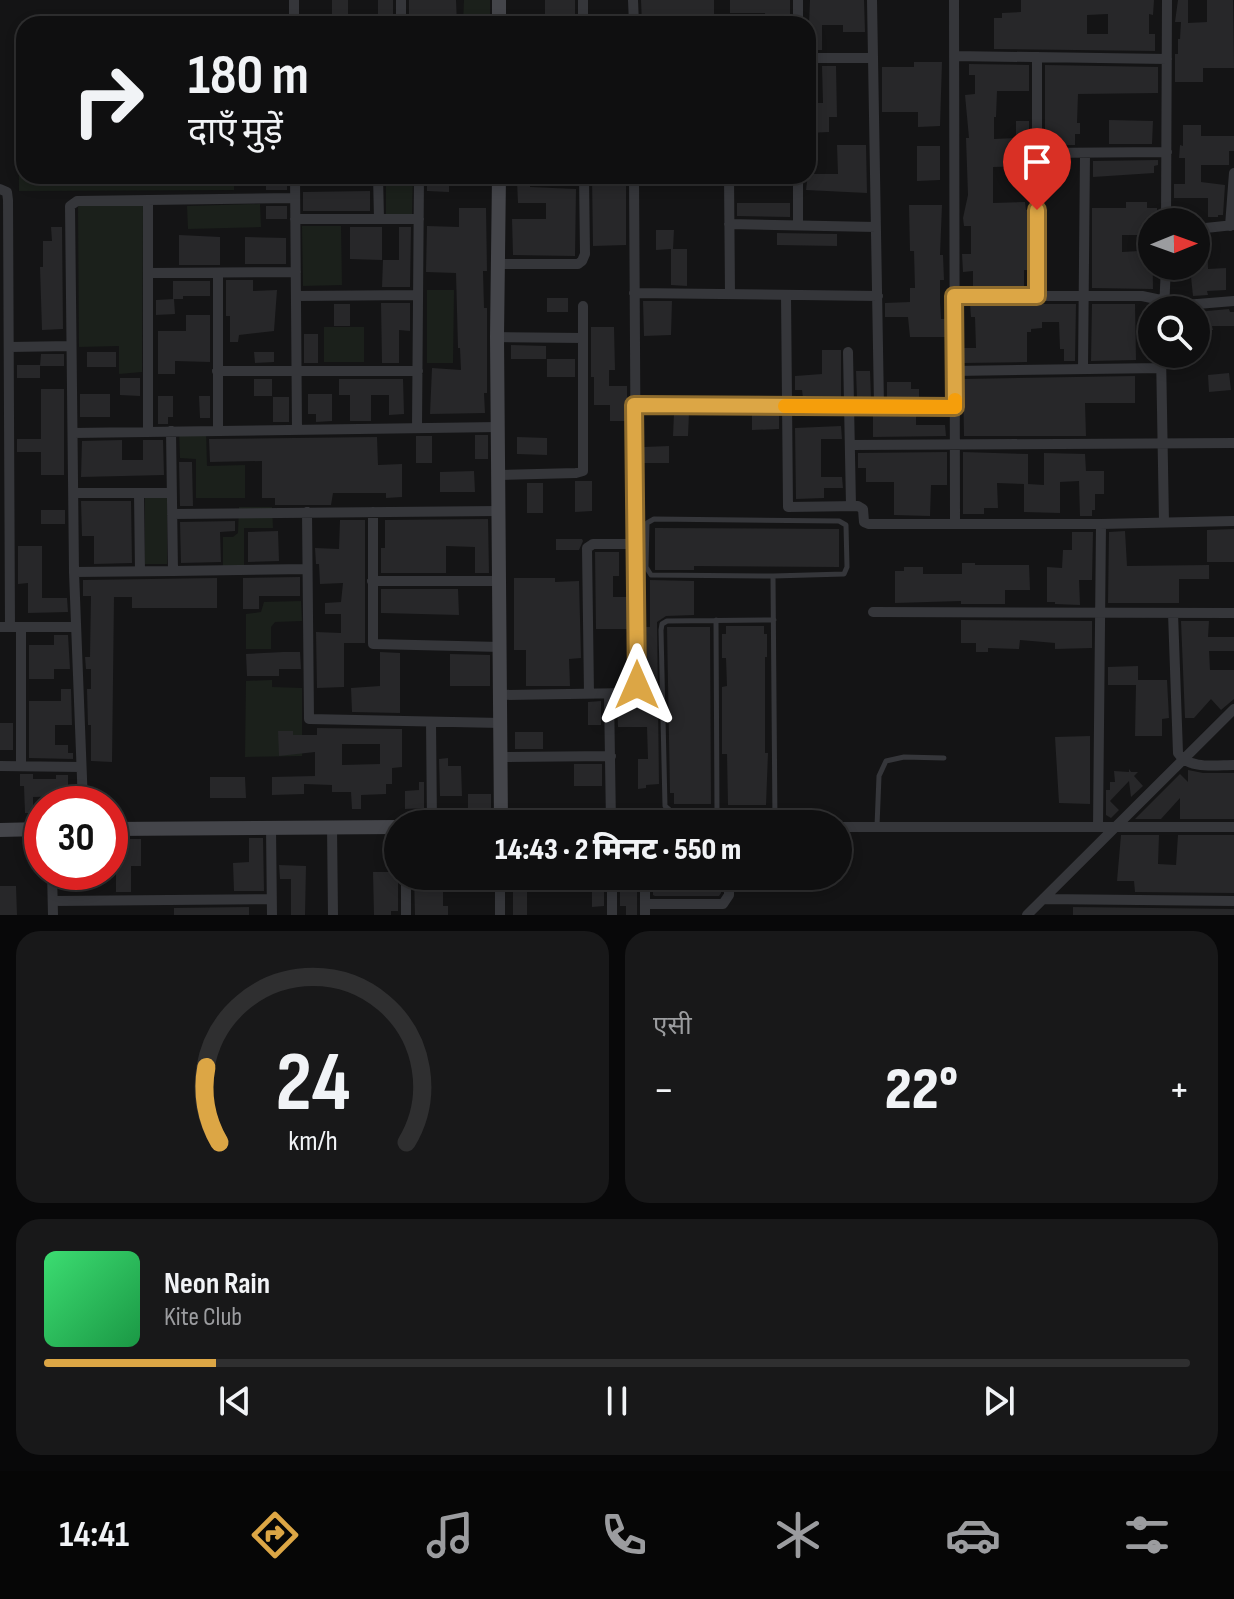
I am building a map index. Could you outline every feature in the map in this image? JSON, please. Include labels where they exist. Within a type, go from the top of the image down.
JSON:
[{"type":"street","points":[[872,0],[879,406]]},
{"type":"street","points":[[954,0],[955,523]]},
{"type":"street","points":[[1166,208],[1167,0]]},
{"type":"street","points":[[954,56],[1167,59]]},
{"type":"street","points":[[1037,57],[1037,296]]},
{"type":"street","points":[[816,58],[873,58]]},
{"type":"street","points":[[1037,153],[1167,152]]},
{"type":"street","points":[[1083,369],[1085,153]]},
{"type":"street","points":[[1210,227],[1232,225],[1234,173]]},
{"type":"street","points":[[295,184],[297,430]]},
{"type":"street","points":[[378,184],[379,219]]},
{"type":"street","points":[[417,428],[419,184]]},
{"type":"street","points":[[499,184],[497,337],[501,810]]},
{"type":"street","points":[[498,264],[578,264],[582,261],[585,254],[584,184]]},
{"type":"street","points":[[501,695],[629,693],[635,691],[637,685],[634,184]]},
{"type":"street","points":[[729,184],[730,294]]},
{"type":"street","points":[[798,184],[798,225]]},
{"type":"street","points":[[0,189],[7,192],[8,200],[4,257],[10,347],[5,512],[21,766]]},
{"type":"street","points":[[82,786],[74,572],[70,206],[77,201],[295,198]]},
{"type":"street","points":[[148,200],[148,432]]},
{"type":"street","points":[[295,219],[419,219]]},
{"type":"street","points":[[729,224],[876,227]]},
{"type":"street","points":[[148,273],[296,272]]},
{"type":"street","points":[[218,273],[218,431]]},
{"type":"street","points":[[634,293],[878,296]]},
{"type":"street","points":[[296,296],[418,295]]},
{"type":"street","points":[[786,295],[787,505],[851,506],[863,509],[866,524],[1234,521]]},
{"type":"street","points":[[954,296],[1138,296]]},
{"type":"street","points":[[1210,304],[1234,301]]},
{"type":"street","points":[[499,475],[583,471],[583,306]]},
{"type":"street","points":[[497,337],[583,338]]},
{"type":"street","points":[[10,347],[71,346]]},
{"type":"street","points":[[848,352],[851,506]]},
{"type":"street","points":[[954,371],[1161,368],[1164,522]]},
{"type":"street","points":[[217,371],[418,371]]},
{"type":"street","points":[[634,405],[955,407]]},
{"type":"street","points":[[73,433],[498,427]]},
{"type":"street","points":[[171,431],[173,571]]},
{"type":"street","points":[[850,445],[1234,443]]},
{"type":"street","points":[[74,493],[172,493]]},
{"type":"street","points":[[139,493],[140,571]]},
{"type":"street","points":[[172,514],[499,511]]},
{"type":"street","points":[[307,512],[309,719],[501,723]]},
{"type":"street","points":[[373,512],[373,644],[501,647]]},
{"type":"street","points":[[1098,827],[1101,524]]},
{"type":"street","points":[[589,694],[587,548],[593,544],[636,544]]},
{"type":"street","points":[[74,572],[306,569]]},
{"type":"street","points":[[372,581],[501,581]]},
{"type":"street","points":[[873,612],[1234,613]]},
{"type":"street","points":[[1173,613],[1177,746],[1182,760]]},
{"type":"street","points":[[10,627],[76,627]]},
{"type":"street","points":[[609,694],[611,810]]},
{"type":"street","points":[[1027,915],[1234,709]]},
{"type":"street","points":[[431,722],[432,810]]},
{"type":"street","points":[[1219,723],[1234,723]]},
{"type":"street","points":[[502,757],[611,756]]},
{"type":"street","points":[[1182,760],[1197,765],[1234,765]]},
{"type":"street","points":[[0,766],[81,767]]},
{"type":"street","points":[[332,827],[333,915]]},
{"type":"street","points":[[128,829],[384,827]]},
{"type":"street","points":[[852,827],[1234,827]]},
{"type":"street","points":[[271,828],[272,915]]},
{"type":"street","points":[[0,830],[24,829]]},
{"type":"street","points":[[53,890],[53,915]]},
{"type":"street","points":[[406,890],[406,915]]},
{"type":"street","points":[[500,890],[500,915]]},
{"type":"street","points":[[612,890],[612,915]]},
{"type":"street","points":[[645,910],[723,904],[729,890]]},
{"type":"street","points":[[53,901],[271,899]]},
{"type":"street","points":[[1043,899],[1234,901]]},
{"type":"lane","points":[[654,519],[700,519],[839,521],[846,525],[847,567],[844,574],[773,576],[651,575],[646,567],[647,523],[654,519]]},
{"type":"lane","points":[[773,576],[775,810]]},
{"type":"lane","points":[[716,620],[717,810]]},
{"type":"lane","points":[[670,810],[665,806],[662,624],[667,621],[774,620]]},
{"type":"lane","points":[[877,827],[879,776],[886,761],[904,757],[944,758]]},
{"type":"shaded area","points":[[464,0],[490,0],[490,16],[463,16]]},
{"type":"shaded area","points":[[19,184],[234,184],[234,190],[19,191]]},
{"type":"shaded area","points":[[386,184],[413,184],[412,214],[386,214]]},
{"type":"shaded area","points":[[143,204],[142,372],[119,374],[119,346],[79,347],[78,206]]},
{"type":"shaded area","points":[[260,204],[261,227],[188,229],[187,206]]},
{"type":"shaded area","points":[[302,226],[341,226],[342,285],[303,286]]},
{"type":"shaded area","points":[[427,290],[454,290],[453,363],[427,363]]},
{"type":"shaded area","points":[[324,327],[364,327],[364,362],[324,362]]},
{"type":"shaded area","points":[[179,430],[206,430],[207,466],[245,465],[245,498],[196,498],[196,459],[180,458]]},
{"type":"shaded area","points":[[145,491],[167,491],[167,564],[145,564]]},
{"type":"shaded area","points":[[239,507],[272,507],[273,528],[244,528],[244,566],[223,567],[223,537],[233,537],[238,533]]},
{"type":"shaded area","points":[[301,601],[302,621],[275,622],[271,627],[271,649],[246,649],[246,614],[261,612],[264,602]]},
{"type":"shaded area","points":[[272,680],[272,687],[302,688],[302,756],[245,757],[246,681]]},
{"type":"building","points":[[332,0],[348,0],[348,16],[332,16]]},
{"type":"building","points":[[378,0],[393,0],[393,16],[378,16]]},
{"type":"building","points":[[409,0],[456,0],[457,16],[409,16]]},
{"type":"building","points":[[545,0],[575,0],[575,16],[545,16]]},
{"type":"building","points":[[641,0],[714,0],[714,15],[642,16]]},
{"type":"building","points":[[730,0],[790,0],[790,16],[730,13]]},
{"type":"building","points":[[810,0],[864,0],[865,32],[843,32],[843,25],[822,25],[822,50],[816,50],[816,16],[809,16]]},
{"type":"building","points":[[1021,0],[1154,0],[1153,15],[1149,14],[1149,34],[1155,34],[1155,51],[994,49],[994,18],[1002,18],[1002,13],[1021,12]],"holes":[[[1108,14],[1108,34],[1087,34],[1087,15]]]},
{"type":"building","points":[[1178,0],[1188,0],[1188,23],[1207,22],[1207,0],[1233,0],[1234,68],[1203,68],[1203,82],[1175,82],[1175,54],[1178,54],[1181,22],[1175,22]]},
{"type":"building","points":[[914,62],[942,62],[940,126],[918,127],[918,112],[882,112],[882,67],[914,67]]},
{"type":"building","points":[[969,64],[1029,65],[1029,91],[997,91],[994,117],[994,139],[1016,138],[1016,121],[1029,121],[1029,166],[993,167],[993,203],[1025,202],[1026,210],[1029,210],[1028,270],[1024,270],[1024,288],[973,288],[973,271],[963,272],[962,254],[971,254],[971,226],[964,226],[963,218],[968,195],[966,138],[969,138],[965,95],[975,94],[975,75],[969,75]]},
{"type":"building","points":[[1045,65],[1158,67],[1158,93],[1078,94],[1077,123],[1080,123],[1080,134],[1075,134],[1075,145],[1045,145]]},
{"type":"building","points":[[822,66],[836,66],[837,117],[829,117],[829,132],[816,133],[816,103],[823,103]]},
{"type":"building","points":[[1109,120],[1153,121],[1152,144],[1109,144]]},
{"type":"building","points":[[1183,125],[1201,125],[1201,136],[1234,136],[1234,151],[1229,151],[1229,165],[1201,165],[1201,182],[1225,185],[1223,215],[1210,217],[1208,198],[1174,198],[1174,184],[1185,184],[1185,158],[1179,158],[1180,145],[1183,146]]},
{"type":"building","points":[[837,145],[866,145],[867,193],[806,190],[807,184],[816,184],[816,174],[838,174]]},
{"type":"building","points":[[917,146],[940,146],[940,180],[917,181]]},
{"type":"building","points":[[1158,160],[1154,173],[1093,177],[1093,161]]},
{"type":"building","points":[[287,184],[287,190],[266,190],[266,186],[253,186]]},
{"type":"building","points":[[427,184],[449,184],[449,192],[427,191]]},
{"type":"building","points":[[517,184],[576,189],[575,256],[513,255],[512,219],[546,219],[546,203],[518,203]]},
{"type":"building","points":[[592,184],[626,184],[626,245],[593,246]]},
{"type":"building","points":[[370,191],[370,211],[303,211],[303,192]]},
{"type":"building","points":[[1126,202],[1147,202],[1147,208],[1138,208],[1138,235],[1122,235],[1122,252],[1138,251],[1138,280],[1153,280],[1153,289],[1092,288],[1092,208],[1126,208]]},
{"type":"building","points":[[737,203],[790,203],[790,217],[737,216]]},
{"type":"building","points":[[909,205],[942,205],[940,255],[943,255],[944,280],[940,280],[940,302],[941,319],[945,319],[945,337],[910,337],[908,317],[885,317],[885,303],[910,302],[910,288],[915,288]]},
{"type":"building","points":[[266,206],[287,206],[287,219],[266,219]]},
{"type":"building","points":[[459,208],[486,208],[487,271],[483,271],[484,308],[487,308],[485,413],[430,414],[432,368],[461,370],[456,273],[426,272],[427,226],[459,227]]},
{"type":"building","points":[[51,227],[62,227],[63,329],[42,330],[40,267],[43,267],[43,241],[52,241]]},
{"type":"building","points":[[350,227],[382,227],[382,260],[350,259]]},
{"type":"building","points":[[399,227],[411,227],[410,287],[382,287],[383,260],[399,260]]},
{"type":"building","points":[[656,230],[674,230],[673,249],[687,249],[687,286],[671,285],[671,249],[656,250]]},
{"type":"building","points":[[777,233],[837,234],[837,246],[777,245]]},
{"type":"building","points":[[179,235],[220,237],[220,265],[179,265]]},
{"type":"building","points":[[245,237],[286,238],[286,264],[245,264]]},
{"type":"building","points":[[1226,268],[1226,290],[1207,291],[1208,295],[1193,296],[1191,280],[1210,280],[1210,269]]},
{"type":"building","points":[[226,280],[253,280],[253,291],[277,290],[274,331],[239,335],[238,342],[230,342]]},
{"type":"building","points":[[173,281],[210,281],[210,296],[173,299]]},
{"type":"building","points":[[547,298],[568,298],[568,312],[547,312]]},
{"type":"building","points":[[174,299],[175,314],[156,315],[156,300]]},
{"type":"building","points":[[643,301],[672,301],[671,335],[644,336]]},
{"type":"building","points":[[381,303],[410,303],[410,331],[399,330],[399,363],[382,363]]},
{"type":"building","points":[[334,304],[350,304],[350,326],[334,326]]},
{"type":"building","points":[[970,304],[1076,304],[1075,361],[1064,361],[1064,349],[1060,349],[1059,322],[1042,322],[1042,328],[1027,332],[1027,362],[963,363],[963,348],[976,348],[975,317],[971,317]]},
{"type":"building","points":[[1092,304],[1135,304],[1136,360],[1091,361]]},
{"type":"building","points":[[1229,309],[1234,312],[1234,326],[1212,326],[1213,330],[1210,330],[1210,311]]},
{"type":"building","points":[[186,315],[210,315],[210,362],[175,361],[175,374],[158,374],[158,331],[186,331]]},
{"type":"building","points":[[591,327],[614,327],[615,370],[609,370],[609,386],[627,386],[627,421],[610,421],[610,405],[594,405]]},
{"type":"building","points":[[304,334],[318,334],[318,363],[304,363]]},
{"type":"building","points":[[511,345],[546,346],[546,359],[511,359]]},
{"type":"building","points":[[822,350],[841,350],[841,398],[803,398],[802,390],[795,390],[795,376],[822,374]]},
{"type":"building","points":[[87,352],[116,352],[116,367],[87,367]]},
{"type":"building","points":[[254,352],[274,352],[274,362],[255,363]]},
{"type":"building","points":[[41,354],[64,354],[64,366],[40,366]]},
{"type":"building","points":[[547,359],[575,359],[575,377],[547,377]]},
{"type":"building","points":[[17,365],[40,365],[40,378],[17,378]]},
{"type":"building","points":[[856,371],[870,371],[871,398],[857,398]]},
{"type":"building","points":[[1229,373],[1231,390],[1209,392],[1208,375]]},
{"type":"building","points":[[1135,376],[1135,403],[1085,403],[1086,436],[964,436],[963,379]]},
{"type":"building","points":[[120,378],[140,378],[140,396],[120,395]]},
{"type":"building","points":[[254,379],[272,379],[272,396],[254,396]]},
{"type":"building","points":[[339,379],[403,379],[404,414],[389,415],[389,395],[371,395],[371,421],[350,421],[350,395],[339,395]]},
{"type":"building","points":[[887,382],[911,382],[911,389],[919,389],[919,399],[887,399]]},
{"type":"building","points":[[41,389],[64,389],[64,475],[41,475],[41,452],[17,452],[17,439],[41,439]]},
{"type":"building","points":[[80,394],[110,394],[110,417],[80,417]]},
{"type":"building","points":[[308,394],[332,394],[332,421],[316,422],[316,414],[308,414]]},
{"type":"building","points":[[158,396],[173,396],[173,417],[168,417],[168,424],[158,424]]},
{"type":"building","points":[[199,396],[210,396],[210,418],[200,418]]},
{"type":"building","points":[[273,397],[289,397],[289,422],[273,422]]},
{"type":"building","points":[[674,413],[689,413],[688,436],[673,436]]},
{"type":"building","points":[[752,414],[779,414],[779,429],[752,430]]},
{"type":"building","points":[[873,414],[916,415],[916,425],[945,425],[946,436],[873,437]]},
{"type":"building","points":[[841,426],[842,439],[821,439],[821,477],[842,477],[843,488],[824,488],[824,498],[796,499],[795,428]]},
{"type":"building","points":[[475,435],[488,435],[488,459],[475,459]]},
{"type":"building","points":[[416,436],[432,436],[432,463],[416,463]]},
{"type":"building","points":[[377,437],[378,465],[402,464],[402,497],[386,498],[386,493],[333,493],[331,505],[275,505],[275,498],[262,498],[262,461],[210,462],[209,439]]},
{"type":"building","points":[[517,437],[547,438],[547,455],[517,454]]},
{"type":"building","points":[[122,440],[122,460],[143,460],[143,440],[163,440],[164,475],[81,477],[82,441]]},
{"type":"building","points":[[669,446],[669,463],[644,463],[644,447]]},
{"type":"building","points":[[947,452],[947,485],[931,485],[930,516],[894,515],[894,482],[866,482],[866,468],[858,468],[858,453]]},
{"type":"building","points":[[963,452],[1028,454],[1028,484],[1044,485],[1044,453],[1085,454],[1086,471],[1104,471],[1104,494],[1095,494],[1092,516],[1080,516],[1079,481],[1060,482],[1060,513],[1024,512],[1024,484],[997,483],[998,508],[984,508],[984,514],[963,514]]},
{"type":"building","points":[[179,462],[192,462],[193,506],[180,506]]},
{"type":"building","points":[[474,471],[475,492],[440,492],[440,472]]},
{"type":"building","points":[[575,481],[592,481],[592,511],[575,512]]},
{"type":"building","points":[[527,483],[543,483],[543,513],[527,513]]},
{"type":"building","points":[[81,501],[131,501],[132,563],[94,564],[94,536],[82,536]]},
{"type":"building","points":[[41,510],[65,510],[65,524],[41,524]]},
{"type":"building","points":[[488,519],[489,573],[475,573],[475,547],[446,546],[446,573],[381,573],[385,520]]},
{"type":"building","points":[[340,520],[365,520],[365,643],[344,643],[344,687],[317,688],[316,632],[341,633],[341,614],[325,614],[325,603],[341,602],[343,583],[320,584],[315,548],[339,549]]},
{"type":"building","points":[[235,521],[235,531],[220,532],[221,562],[181,563],[180,522]]},
{"type":"building","points":[[655,528],[839,529],[839,567],[694,566],[694,570],[655,570]]},
{"type":"building","points":[[1234,529],[1234,562],[1207,562],[1207,530]]},
{"type":"building","points":[[278,531],[279,561],[248,562],[248,532]]},
{"type":"building","points":[[1125,531],[1127,566],[1209,565],[1209,579],[1179,579],[1179,603],[1108,603],[1109,532]]},
{"type":"building","points":[[1072,532],[1093,532],[1092,580],[1079,580],[1080,605],[1047,602],[1047,567],[1062,568],[1063,550],[1072,550]]},
{"type":"building","points":[[556,539],[583,541],[579,550],[556,550]]},
{"type":"building","points":[[18,546],[42,546],[42,598],[67,598],[68,612],[28,613],[28,583],[18,584]]},
{"type":"building","points":[[595,552],[619,552],[619,576],[613,576],[613,597],[628,597],[629,629],[596,629]]},
{"type":"building","points":[[962,563],[1029,565],[1030,590],[1005,590],[1005,604],[961,604],[961,601],[895,603],[895,571],[904,571],[904,567],[923,567],[923,574],[962,574]]},
{"type":"building","points":[[300,577],[300,596],[259,596],[259,609],[243,609],[243,578]]},
{"type":"building","points":[[217,578],[217,608],[132,608],[132,597],[114,597],[112,762],[91,761],[87,689],[91,689],[91,669],[86,669],[85,657],[90,657],[91,596],[83,596],[83,580]]},
{"type":"building","points":[[514,578],[579,581],[581,658],[569,659],[570,686],[526,686],[526,650],[514,650]]},
{"type":"building","points":[[650,580],[694,581],[694,615],[666,616],[657,622],[659,784],[638,789],[638,759],[648,759],[647,727],[618,727],[617,701],[647,698],[646,627],[650,627]]},
{"type":"building","points":[[381,589],[458,589],[459,615],[381,613]]},
{"type":"building","points":[[961,620],[1092,621],[1092,648],[1055,649],[1055,643],[1020,640],[1019,649],[988,648],[988,652],[976,652],[976,643],[961,643]]},
{"type":"building","points":[[1181,621],[1209,621],[1208,637],[1234,637],[1234,651],[1209,651],[1210,670],[1234,670],[1234,699],[1221,710],[1211,699],[1194,718],[1185,718]]},
{"type":"building","points":[[726,626],[764,626],[764,634],[767,634],[766,805],[728,805],[727,754],[722,754],[722,687],[727,686],[722,634],[726,634]]},
{"type":"building","points":[[667,627],[710,627],[711,804],[674,804],[674,793],[670,793]]},
{"type":"building","points":[[54,635],[68,635],[70,669],[54,669],[54,679],[29,679],[29,645],[54,645]]},
{"type":"building","points":[[300,652],[301,669],[279,669],[279,676],[247,676],[246,654]]},
{"type":"building","points":[[380,652],[400,653],[400,713],[352,712],[351,688],[380,686]]},
{"type":"building","points":[[450,654],[490,655],[490,686],[450,686]]},
{"type":"building","points":[[1138,666],[1138,680],[1167,680],[1169,718],[1162,719],[1162,736],[1135,736],[1136,685],[1108,685],[1108,667]]},
{"type":"building","points":[[61,689],[71,689],[72,725],[55,725],[55,745],[68,745],[68,753],[73,753],[73,759],[29,758],[29,701],[61,701]]},
{"type":"building","points":[[601,701],[601,725],[588,725],[588,702]]},
{"type":"building","points":[[0,723],[13,723],[13,750],[0,750]]},
{"type":"building","points":[[317,728],[402,729],[402,767],[392,768],[392,784],[386,784],[386,794],[361,795],[361,809],[352,809],[351,792],[332,792],[332,785],[304,784],[304,794],[272,795],[272,777],[315,776],[315,752],[279,756],[278,731],[293,731],[293,735],[317,735]],"holes":[[[342,744],[380,744],[380,764],[342,765]]]},
{"type":"building","points":[[515,732],[543,732],[543,749],[515,749]]},
{"type":"building","points":[[1090,736],[1090,804],[1059,803],[1055,737]]},
{"type":"building","points":[[448,758],[448,766],[461,766],[462,796],[440,796],[439,759]]},
{"type":"building","points":[[574,764],[602,764],[602,786],[574,786]]},
{"type":"building","points":[[1129,769],[1138,772],[1134,776],[1143,786],[1131,797],[1129,781],[1110,801],[1119,810],[1111,818],[1106,815],[1106,790],[1110,790],[1110,782],[1115,782],[1114,771],[1129,772]]},
{"type":"building","points":[[1188,770],[1234,773],[1234,819],[1180,819],[1180,798],[1161,819],[1135,819],[1180,774],[1188,782]]},
{"type":"building","points":[[20,774],[33,774],[33,779],[56,779],[56,775],[68,775],[68,786],[20,786]]},
{"type":"building","points":[[210,777],[245,777],[246,798],[210,798]]},
{"type":"building","points":[[419,782],[424,782],[424,808],[405,809],[405,791],[419,790]]},
{"type":"building","points":[[468,794],[491,794],[491,810],[468,810]]},
{"type":"building","points":[[1121,835],[1159,835],[1158,864],[1176,865],[1178,835],[1234,835],[1234,893],[1135,892],[1134,881],[1117,881]]},
{"type":"building","points":[[249,838],[263,838],[264,891],[234,891],[233,863],[249,862]]},
{"type":"building","points":[[128,839],[141,839],[141,866],[131,866],[131,892],[116,892],[128,890]]},
{"type":"building","points":[[279,865],[306,866],[305,915],[291,915],[291,879],[280,879]]},
{"type":"building","points":[[373,872],[384,872],[384,890],[398,890],[398,911],[391,911],[391,915],[374,915]]},
{"type":"building","points":[[0,886],[16,886],[17,915],[0,915]]},
{"type":"building","points":[[414,890],[443,890],[443,906],[448,906],[448,915],[415,915]]},
{"type":"building","points":[[513,890],[527,890],[527,915],[513,915]]},
{"type":"building","points":[[592,890],[604,890],[604,906],[592,907]]},
{"type":"building","points":[[620,890],[637,890],[637,915],[626,915],[626,906],[620,906]]},
{"type":"building","points":[[653,890],[721,890],[719,896],[653,895]]},
{"type":"building","points":[[249,907],[249,915],[174,915],[174,908]]},
{"type":"building","points":[[1073,907],[1234,909],[1234,915],[1073,915]]},
{"type":"slow traffic","points":[[785,406],[955,407],[955,400]]},
{"type":"route","points":[[637,685],[634,405],[955,407],[954,296],[1037,296],[1037,210]]}]
